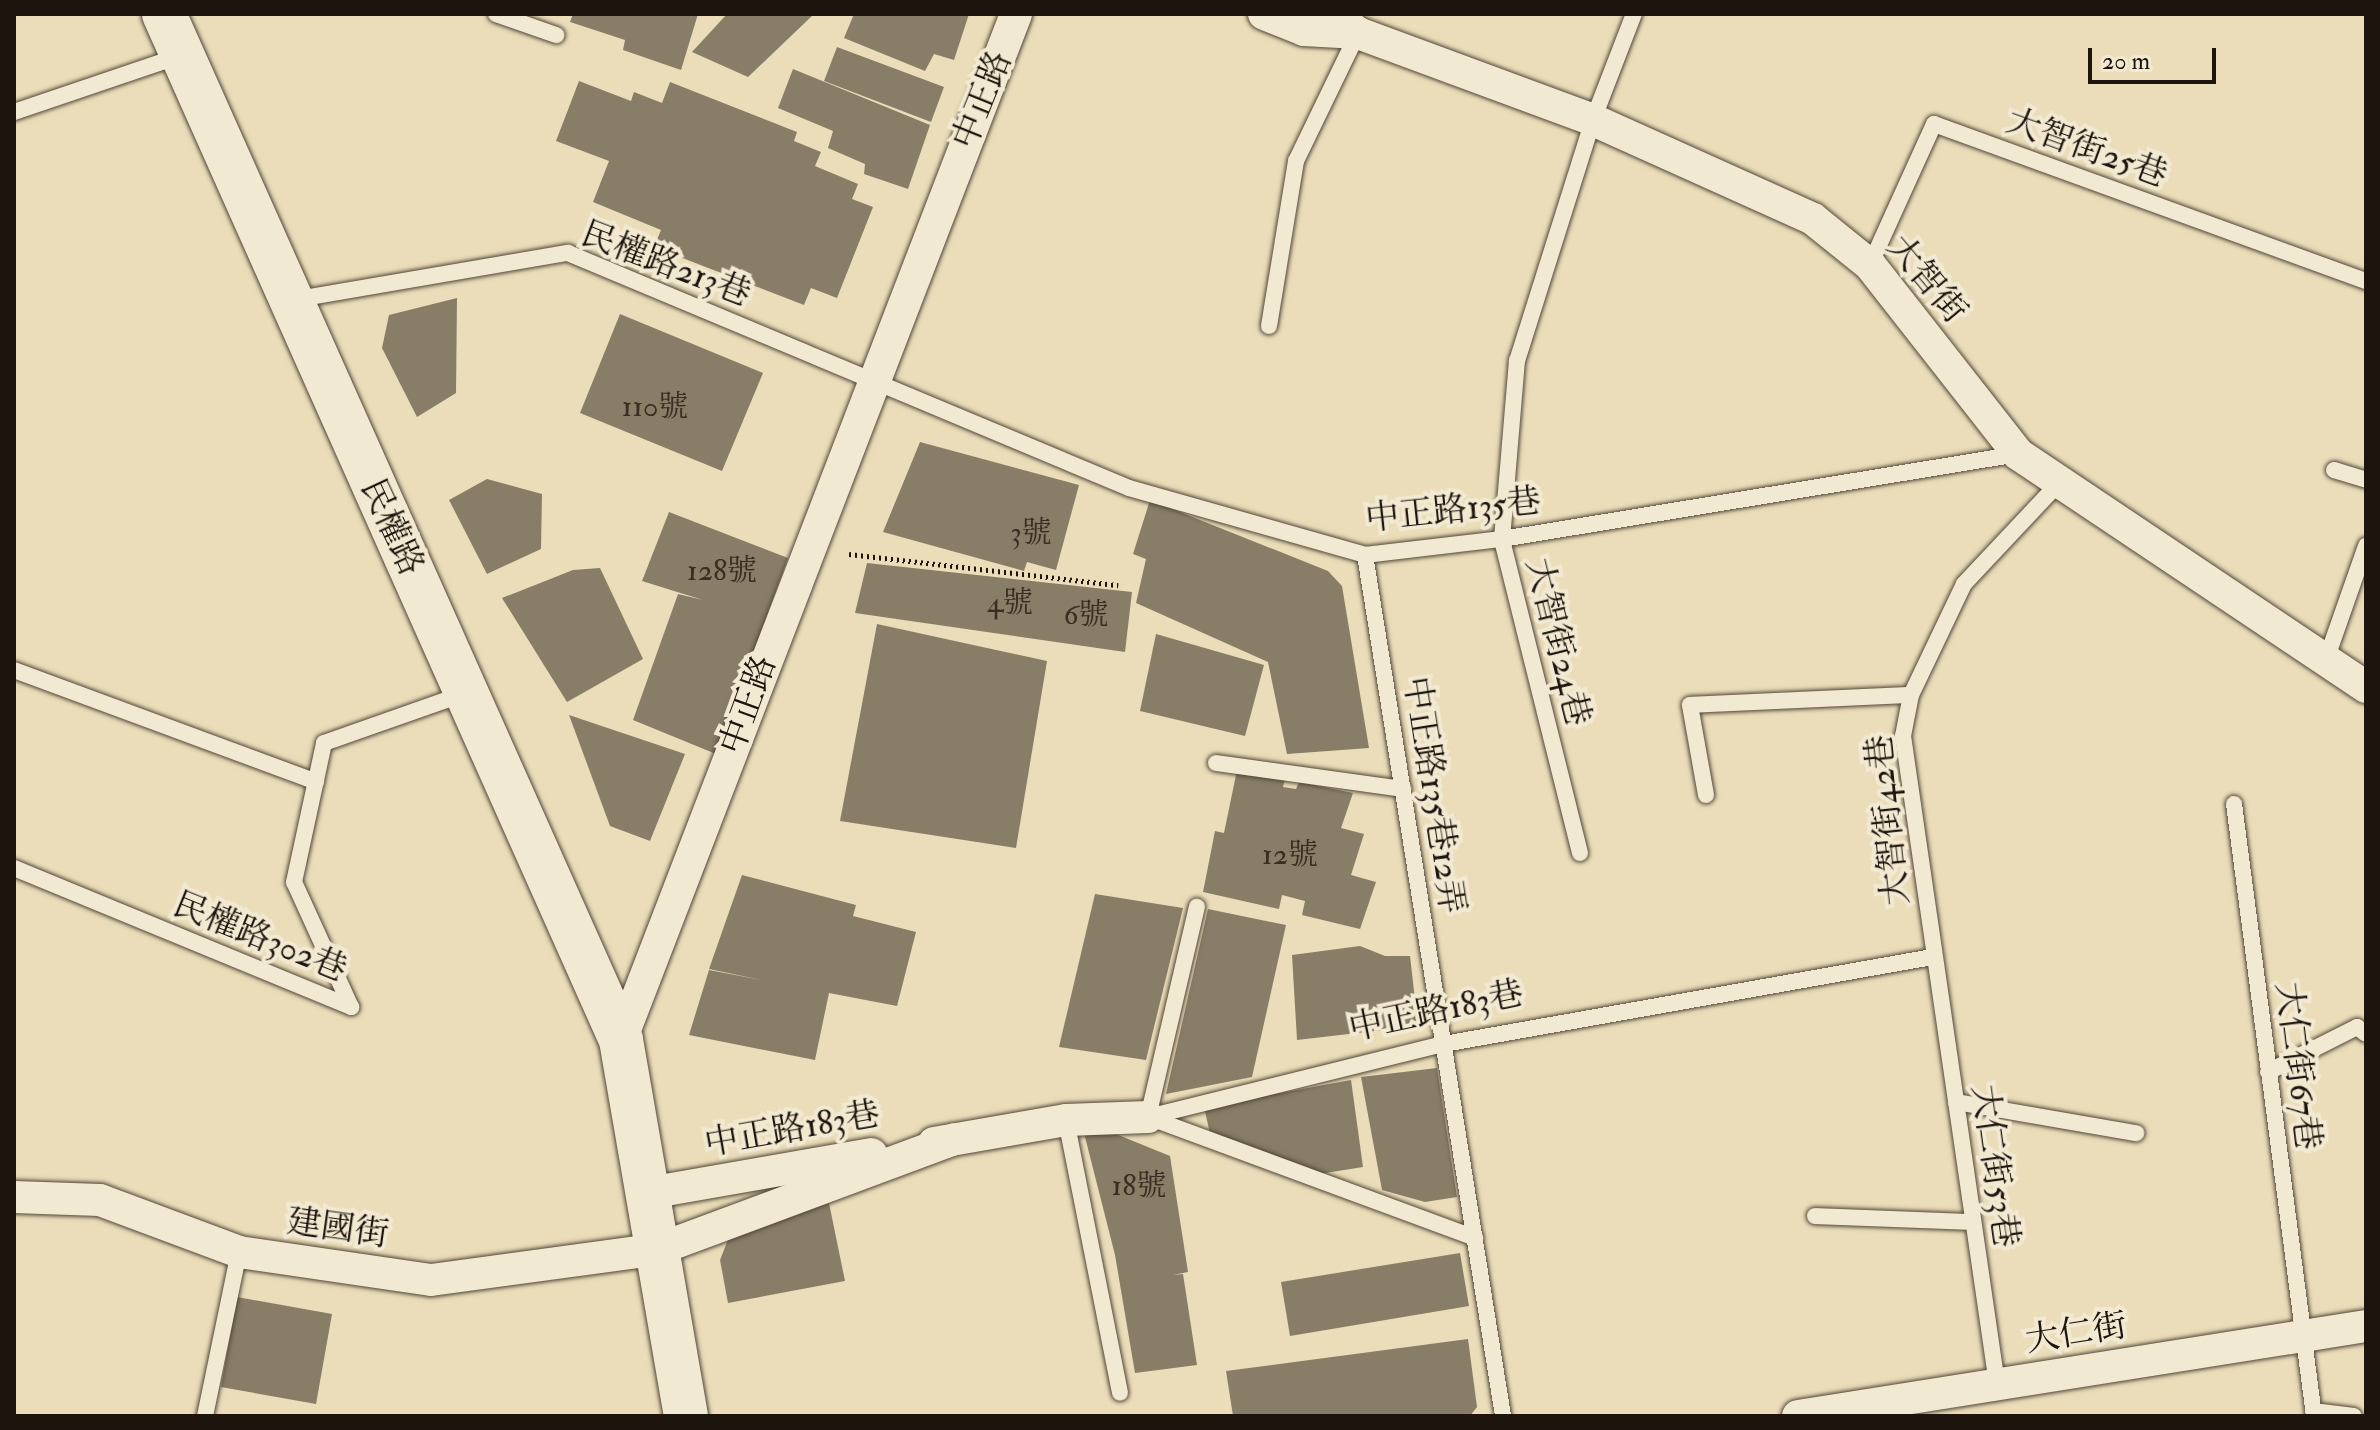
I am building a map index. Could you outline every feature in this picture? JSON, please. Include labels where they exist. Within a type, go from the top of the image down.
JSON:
[{"type":"main road","name":"民權路","points":[[164,14],[289,301],[468,692],[621,1040]]},
{"type":"main road","name":"中正路","points":[[621,1040],[643,1194],[659,1249],[686,1416]]},
{"type":"street","name":"中正路","points":[[621,1040],[805,549],[1016,14]]},
{"type":"street","name":"大智街","points":[[1264,14],[1304,30],[1346,24],[1593,120],[1813,219],[1870,265],[2018,454],[2057,485],[2366,687]]},
{"type":"street","name":"中正路183巷","points":[[643,1194],[1066,1120],[1148,1117]]},
{"type":"street","name":"中正路183巷","points":[[659,1249],[954,1139]]},
{"type":"street","name":"建國街","points":[[14,1197],[100,1200],[239,1252],[431,1280],[659,1249]]},
{"type":"street","name":"大仁街","points":[[1798,1416],[1921,1406],[1997,1384],[2366,1326]]},
{"type":"lane","points":[[496,14],[556,35]]},
{"type":"lane","name":"大智街24巷","points":[[1580,853],[1502,539],[1517,361],[1593,120],[1634,14]]},
{"type":"lane","points":[[1269,326],[1296,161],[1346,24]]},
{"type":"lane","points":[[14,112],[184,55]]},
{"type":"lane","name":"大智街25巷","points":[[1870,265],[1934,124],[2366,281]]},
{"type":"lane","name":"民權路213巷","points":[[289,301],[568,253],[872,378]]},
{"type":"lane","name":"中正路135巷","points":[[872,378],[1129,488],[1365,555],[1502,539],[2018,454]]},
{"type":"lane","points":[[2334,470],[2366,480]]},
{"type":"lane","name":"大智街42巷","points":[[1934,957],[1903,736],[1911,695],[1964,584],[2057,485]]},
{"type":"lane","points":[[2326,660],[2366,546]]},
{"type":"lane","name":"中正路135巷12弄","points":[[1365,555],[1503,1416]]},
{"type":"lane","points":[[14,670],[316,782]]},
{"type":"lane","name":"民權路302巷","points":[[14,868],[351,1007],[294,882],[324,743],[468,692]]},
{"type":"lane","points":[[1706,795],[1690,705],[1911,695]]},
{"type":"lane","points":[[1216,763],[1403,789]]},
{"type":"lane","name":"大仁街67巷","points":[[2234,804],[2313,1414]]},
{"type":"lane","points":[[1197,907],[1148,1117],[1475,1238]]},
{"type":"lane","name":"中正路183巷","points":[[1148,1117],[1444,1044],[1934,957]]},
{"type":"lane","name":"大仁街53巷","points":[[1934,957],[1997,1384]]},
{"type":"lane","points":[[2268,1072],[2357,1027],[2366,1034]]},
{"type":"lane","points":[[1956,1102],[2136,1133]]},
{"type":"lane","points":[[1066,1120],[1120,1393]]},
{"type":"lane","points":[[1815,1216],[1973,1222]]},
{"type":"lane","points":[[205,1416],[239,1252]]},
{"type":"lane","points":[[2313,1414],[2354,1416]]},
{"type":"path","points":[[805,549],[1118,585]]},
{"type":"building","points":[[573,14],[698,14],[681,70],[623,50],[625,40],[570,22]]},
{"type":"building","points":[[727,14],[814,14],[748,77],[692,52]]},
{"type":"building","points":[[854,14],[969,14],[954,60],[934,54],[925,71],[844,38]]},
{"type":"building","points":[[837,47],[944,87],[931,122],[824,81]]},
{"type":"building","points":[[793,69],[930,125],[908,189],[864,174],[865,164],[828,148],[833,131],[778,108]]},
{"type":"building","points":[[579,81],[631,101],[634,92],[662,103],[670,82],[797,132],[794,141],[821,152],[815,166],[858,184],[852,199],[873,207],[837,298],[811,288],[804,305],[654,247],[661,230],[593,202],[609,161],[556,141]]},
{"type":"building","points":[[457,298],[456,393],[417,417],[382,348],[389,315]]},
{"type":"building","points":[[620,314],[763,373],[722,471],[580,413]]},
{"type":"building","points":[[920,442],[1079,485],[1056,570],[1027,562],[1024,571],[883,532]]},
{"type":"building","points":[[487,479],[542,494],[541,549],[487,574],[449,500]]},
{"type":"building","points":[[1150,500],[1328,571],[1342,586],[1369,748],[1287,754],[1268,662],[1136,603],[1146,559],[1133,554]]},
{"type":"building","points":[[669,512],[788,558],[716,754],[633,720],[678,594],[703,600],[642,581]]},
{"type":"building","points":[[867,563],[1132,592],[1125,652],[855,613]]},
{"type":"building","points":[[600,568],[643,659],[567,702],[502,598],[573,570]]},
{"type":"building","points":[[877,624],[1047,661],[1016,848],[840,821]]},
{"type":"building","points":[[1156,634],[1264,665],[1245,736],[1140,711]]},
{"type":"building","points":[[569,715],[685,754],[650,841],[610,826]]},
{"type":"building","points":[[1237,770],[1285,779],[1283,787],[1296,789],[1299,782],[1353,793],[1341,828],[1364,834],[1351,875],[1376,882],[1360,929],[1302,915],[1305,901],[1282,895],[1279,909],[1203,892],[1215,831],[1224,833]]},
{"type":"building","points":[[742,875],[856,905],[853,916],[916,932],[897,1006],[829,993],[815,1060],[689,1035],[709,970],[767,981],[709,969]]},
{"type":"building","points":[[1095,894],[1183,908],[1146,1060],[1059,1047]]},
{"type":"building","points":[[1208,909],[1286,925],[1252,1077],[1166,1094]]},
{"type":"building","points":[[1360,946],[1385,956],[1410,956],[1418,1026],[1297,1040],[1292,955]]},
{"type":"building","points":[[1437,1068],[1457,1197],[1425,1202],[1382,1190],[1361,1077]]},
{"type":"building","points":[[1351,1080],[1363,1167],[1313,1175],[1211,1138],[1204,1107]]},
{"type":"building","points":[[1111,1132],[1170,1156],[1188,1272],[1173,1275],[1183,1274],[1197,1365],[1135,1373],[1115,1255],[1084,1133]]},
{"type":"building","points":[[829,1203],[845,1281],[728,1303],[720,1260],[731,1232]]},
{"type":"building","points":[[1460,1253],[1469,1306],[1290,1336],[1281,1282]]},
{"type":"building","points":[[237,1297],[332,1314],[316,1404],[221,1387]]},
{"type":"building","points":[[1468,1339],[1477,1407],[1470,1416],[1233,1416],[1226,1371]]}]
